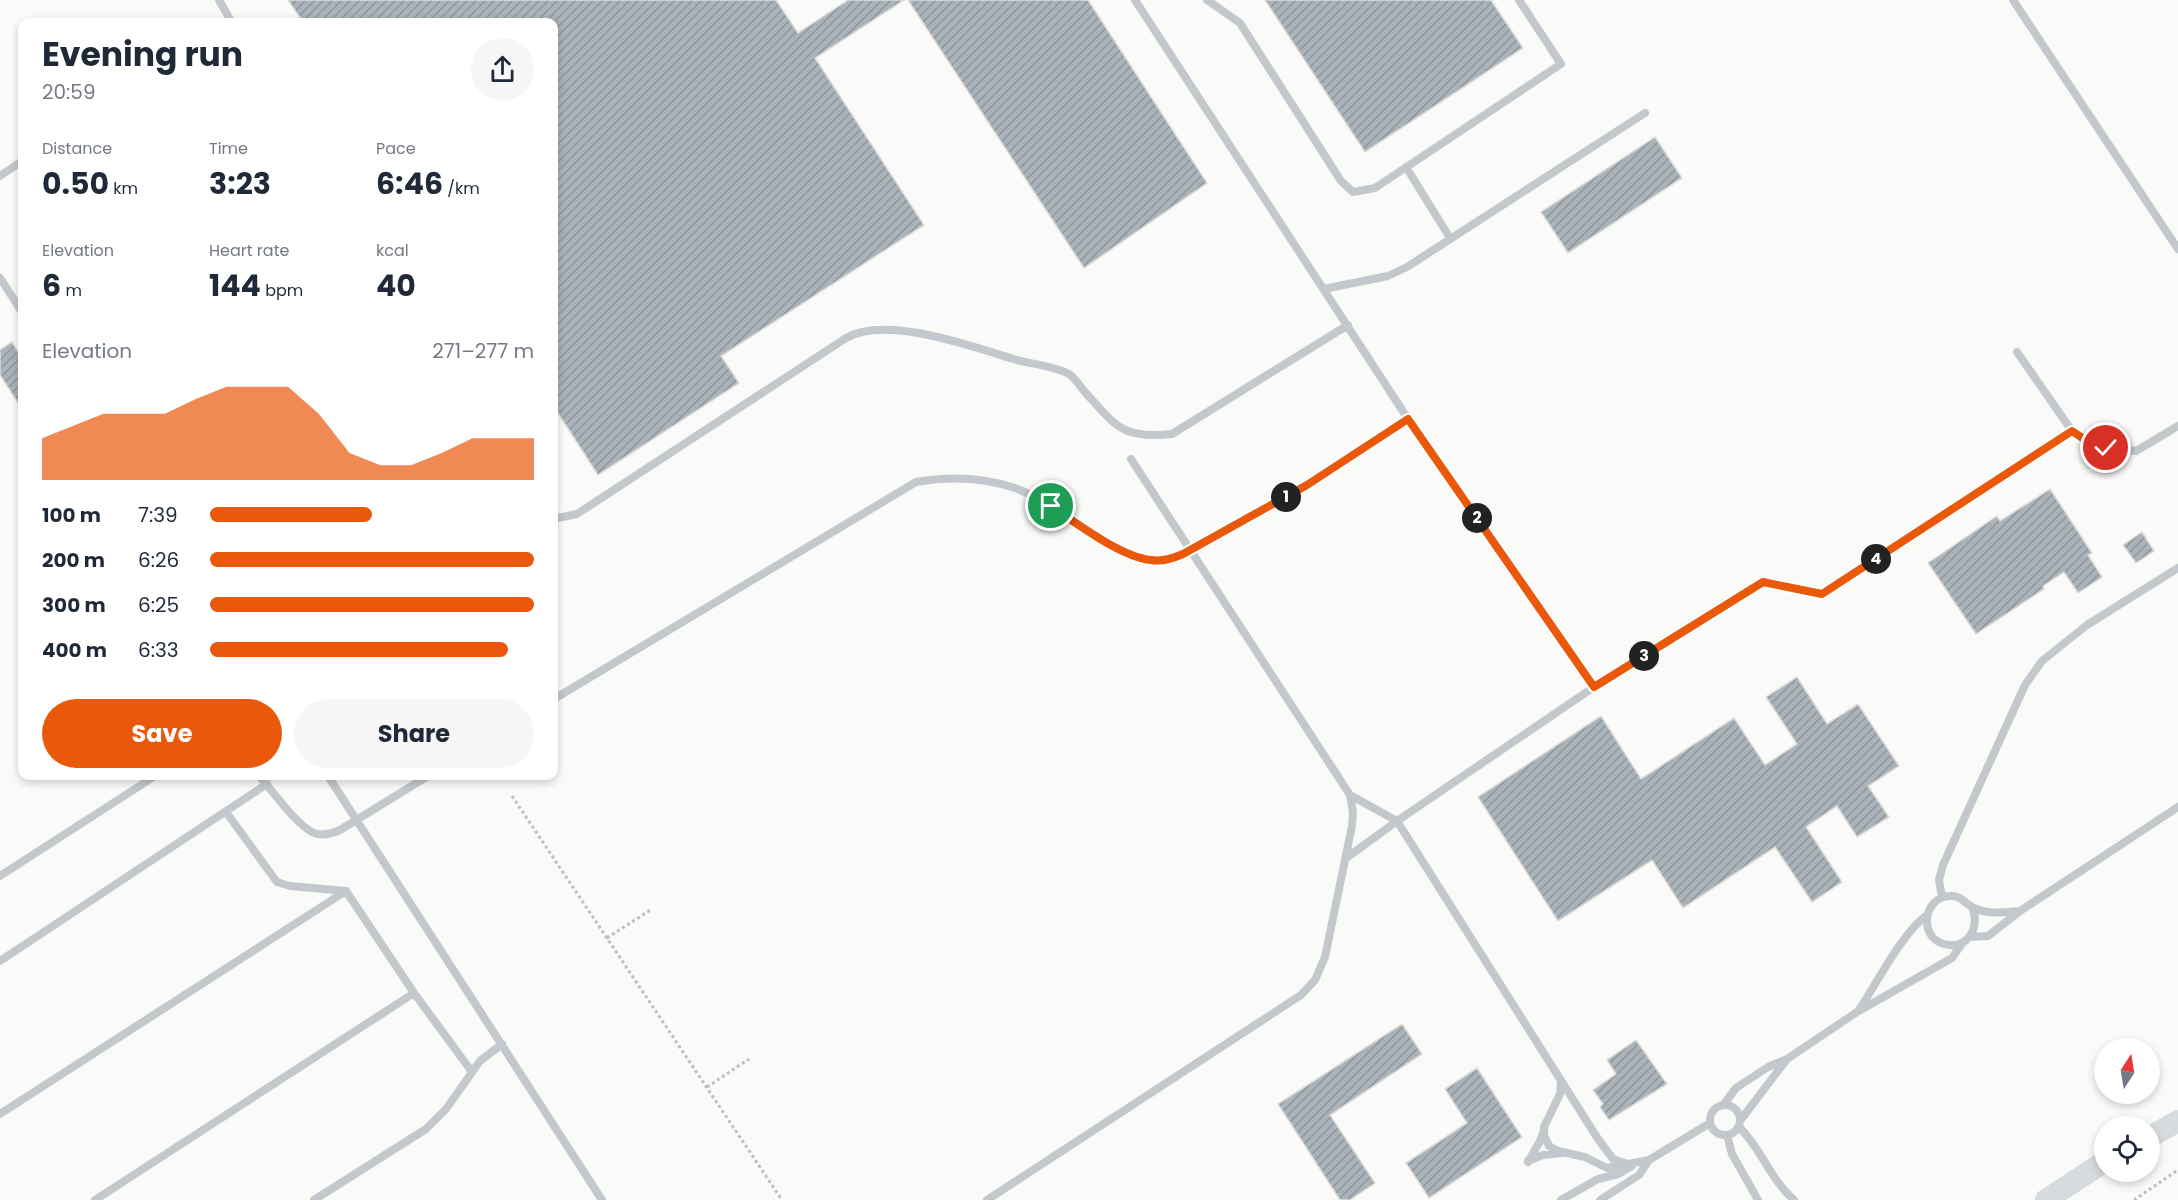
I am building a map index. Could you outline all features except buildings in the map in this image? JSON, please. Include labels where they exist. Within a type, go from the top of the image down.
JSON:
[{"type":"main road","points":[[2160,1131],[2178,1121]]},
{"type":"main road","points":[[2046,1200],[2094,1169]]},
{"type":"lane","points":[[219,0],[229,18]]},
{"type":"lane","points":[[1135,0],[1408,419],[1594,687]]},
{"type":"lane","points":[[1207,0],[1240,23],[1341,181],[1353,192],[1374,188],[1561,64],[1520,0]]},
{"type":"lane","points":[[2013,0],[2178,249]]},
{"type":"lane","points":[[1324,289],[1388,276],[1407,267],[1645,113]]},
{"type":"lane","points":[[0,176],[18,164]]},
{"type":"lane","points":[[1406,167],[1450,238]]},
{"type":"lane","points":[[0,278],[18,306]]},
{"type":"lane","points":[[558,518],[577,514],[846,338],[863,331],[916,332],[1070,374],[1106,417],[1120,428],[1134,434],[1149,436],[1172,434],[1348,325]]},
{"type":"lane","points":[[2017,352],[2072,431],[2090,443],[2106,448],[2136,451],[2178,426]]},
{"type":"lane","points":[[558,697],[916,482],[963,477],[991,481],[1017,489],[1051,506],[1091,533],[1127,552],[1150,560],[1168,560],[1307,485],[1408,419]]},
{"type":"lane","points":[[1345,859],[1594,687],[1763,582],[1822,594],[2072,431]]},
{"type":"lane","points":[[987,1200],[1301,995],[1315,980],[1325,957],[1353,819],[1350,795],[1131,459]]},
{"type":"lane","points":[[1942,897],[1939,880],[1943,866],[2025,685],[2042,661],[2087,625],[2178,568]]},
{"type":"lane","points":[[0,876],[149,780]]},
{"type":"lane","points":[[263,780],[301,824],[313,833],[324,835],[333,833],[421,780]]},
{"type":"lane","points":[[331,780],[602,1200]]},
{"type":"lane","points":[[0,961],[267,784]]},
{"type":"lane","points":[[1350,795],[1397,821],[1561,1082],[1613,1159],[1628,1164]]},
{"type":"lane","points":[[1927,915],[1928,931],[1939,943],[1955,945],[1966,940],[1988,936],[2020,911],[2178,807]]},
{"type":"lane","points":[[226,812],[277,882],[290,886],[346,891]]},
{"type":"lane","points":[[346,891],[414,993],[472,1072]]},
{"type":"lane","points":[[0,1114],[346,891]]},
{"type":"lane","points":[[1857,1012],[1907,936],[1917,922],[1927,915],[1935,901],[1942,897],[1959,897],[1972,907],[1996,913],[2020,911]]},
{"type":"lane","points":[[1724,1104],[1736,1088],[1768,1066],[1787,1059],[1857,1012],[1952,958],[1976,922],[1972,907]]},
{"type":"lane","points":[[95,1200],[414,993]]},
{"type":"lane","points":[[314,1200],[426,1129],[446,1109],[480,1061],[502,1044]]},
{"type":"lane","points":[[1787,1059],[1739,1124],[1732,1134],[1718,1134],[1710,1123],[1711,1113],[1718,1106],[1729,1105],[1738,1111],[1739,1124],[1775,1180],[1794,1200]]},
{"type":"lane","points":[[1561,1082],[1560,1094],[1544,1127],[1540,1141],[1528,1162],[1542,1155],[1562,1153],[1585,1157],[1607,1168],[1645,1160]]},
{"type":"lane","points":[[1561,1200],[1598,1179],[1618,1174],[1710,1123]]},
{"type":"lane","points":[[1544,1127],[1544,1135],[1549,1146],[1562,1153]]},
{"type":"lane","points":[[1726,1135],[1732,1154],[1758,1200]]},
{"type":"lane","points":[[1600,1200],[1639,1175],[1645,1160]]},
{"type":"path","points":[[512,796],[782,1200]]},
{"type":"path","points":[[607,938],[652,909]]},
{"type":"path","points":[[707,1087],[750,1059]]},
{"type":"path","points":[[2134,1200],[2178,1170]]},
{"type":"route","points":[[1051,506],[1091,533],[1127,552],[1150,560],[1168,560],[1183,554],[1307,485],[1408,419],[1594,687],[1763,582],[1822,594],[2072,431],[2090,443],[2106,448]]}]
